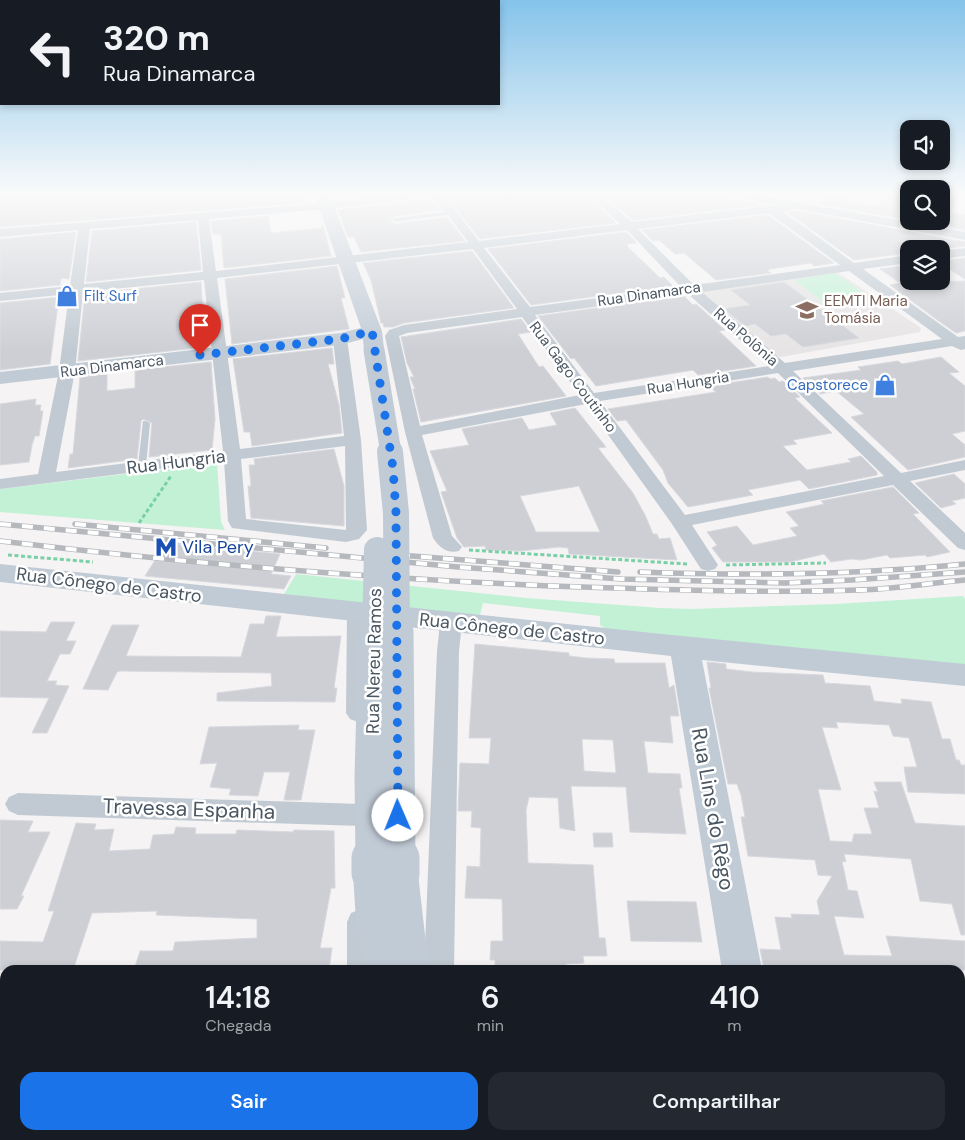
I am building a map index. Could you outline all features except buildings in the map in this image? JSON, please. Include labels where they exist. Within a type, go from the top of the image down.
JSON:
[{"type":"street","points":[[46,478],[67,371],[82,246]]},
{"type":"street","points":[[207,246],[232,456],[238,523],[243,526],[346,536],[352,536],[357,530],[353,440],[340,339],[353,344],[358,349],[374,342]]},
{"type":"street","name":"Rua Nereu Ramos","points":[[341,246],[374,342],[413,432],[443,538],[452,547]]},
{"type":"street","points":[[0,297],[210,276],[466,246]]},
{"type":"street","name":"Rua Gago Coutinho","points":[[477,246],[680,522],[708,565]]},
{"type":"street","name":"Rua Polônia","points":[[649,246],[690,288],[781,368],[965,544]]},
{"type":"street","points":[[822,246],[962,343]]},
{"type":"street","points":[[950,254],[965,252]]},
{"type":"street","name":"Rua Dinamarca","points":[[374,342],[404,329],[900,260]]},
{"type":"street","name":"Rua Dinamarca","points":[[0,378],[340,339]]},
{"type":"street","name":"Rua Nereu Ramos","points":[[374,342],[373,440],[378,491],[371,776],[385,874],[408,965]]},
{"type":"street","name":"Rua Hungria","points":[[413,432],[590,398],[781,368],[962,343]]},
{"type":"street","name":"Rua Hungria","points":[[0,484],[353,440]]},
{"type":"street","points":[[680,522],[965,466]]},
{"type":"street","name":"Rua Cônego de Castro","points":[[4,564],[130,589],[357,611],[685,648],[965,675]]},
{"type":"street","name":"Rua Nereu Ramos","points":[[357,611],[356,648],[361,814],[362,965]]},
{"type":"street","points":[[439,965],[448,651],[451,623]]},
{"type":"street","name":"Rua Lins do Rêgo","points":[[685,648],[741,965]]},
{"type":"street","name":"Travessa Espanha","points":[[18,804],[361,814]]},
{"type":"street","name":"Rua Nereu Ramos","points":[[385,874],[376,922],[385,965]]},
{"type":"lane","points":[[142,466],[146,423]]},
{"type":"path","points":[[140,523],[180,462]]},
{"type":"path","points":[[452,547],[595,559],[708,565],[826,563]]},
{"type":"path","points":[[4,564],[94,562]]},
{"type":"shaded area","name":"EEMTI Maria Tomásia","points":[[836,271],[921,328],[920,332],[781,357],[776,356],[700,290]]},
{"type":"green space","points":[[835,273],[875,301],[832,308],[794,280]]},
{"type":"green space","points":[[217,463],[221,522],[225,530],[0,512],[0,489]]},
{"type":"green space","points":[[296,574],[526,598],[660,608],[692,609],[836,604],[963,596],[965,599],[965,667],[606,629],[600,625],[600,616],[483,603],[480,615],[283,596]]},
{"type":"railway","points":[[0,524],[458,567],[621,579],[785,583],[965,572]]},
{"type":"railway","points":[[75,524],[326,548]]},
{"type":"railway","points":[[0,541],[290,570],[581,587],[720,591],[824,591],[885,588],[965,580]]},
{"type":"railway","points":[[399,555],[618,572]]},
{"type":"railway","points":[[640,572],[803,574],[965,564]]},
{"type":"place","name":"Filt Surf","points":[[67,296]]},
{"type":"place","name":"EEMTI Maria Tomásia","points":[[807,310]]},
{"type":"place","name":"Capstorece","points":[[885,385]]},
{"type":"place","name":"Vila Pery","points":[[166,547]]},
{"type":"route","points":[[200,355],[340,339],[372,331],[393,468],[396,513],[398,816]]}]
